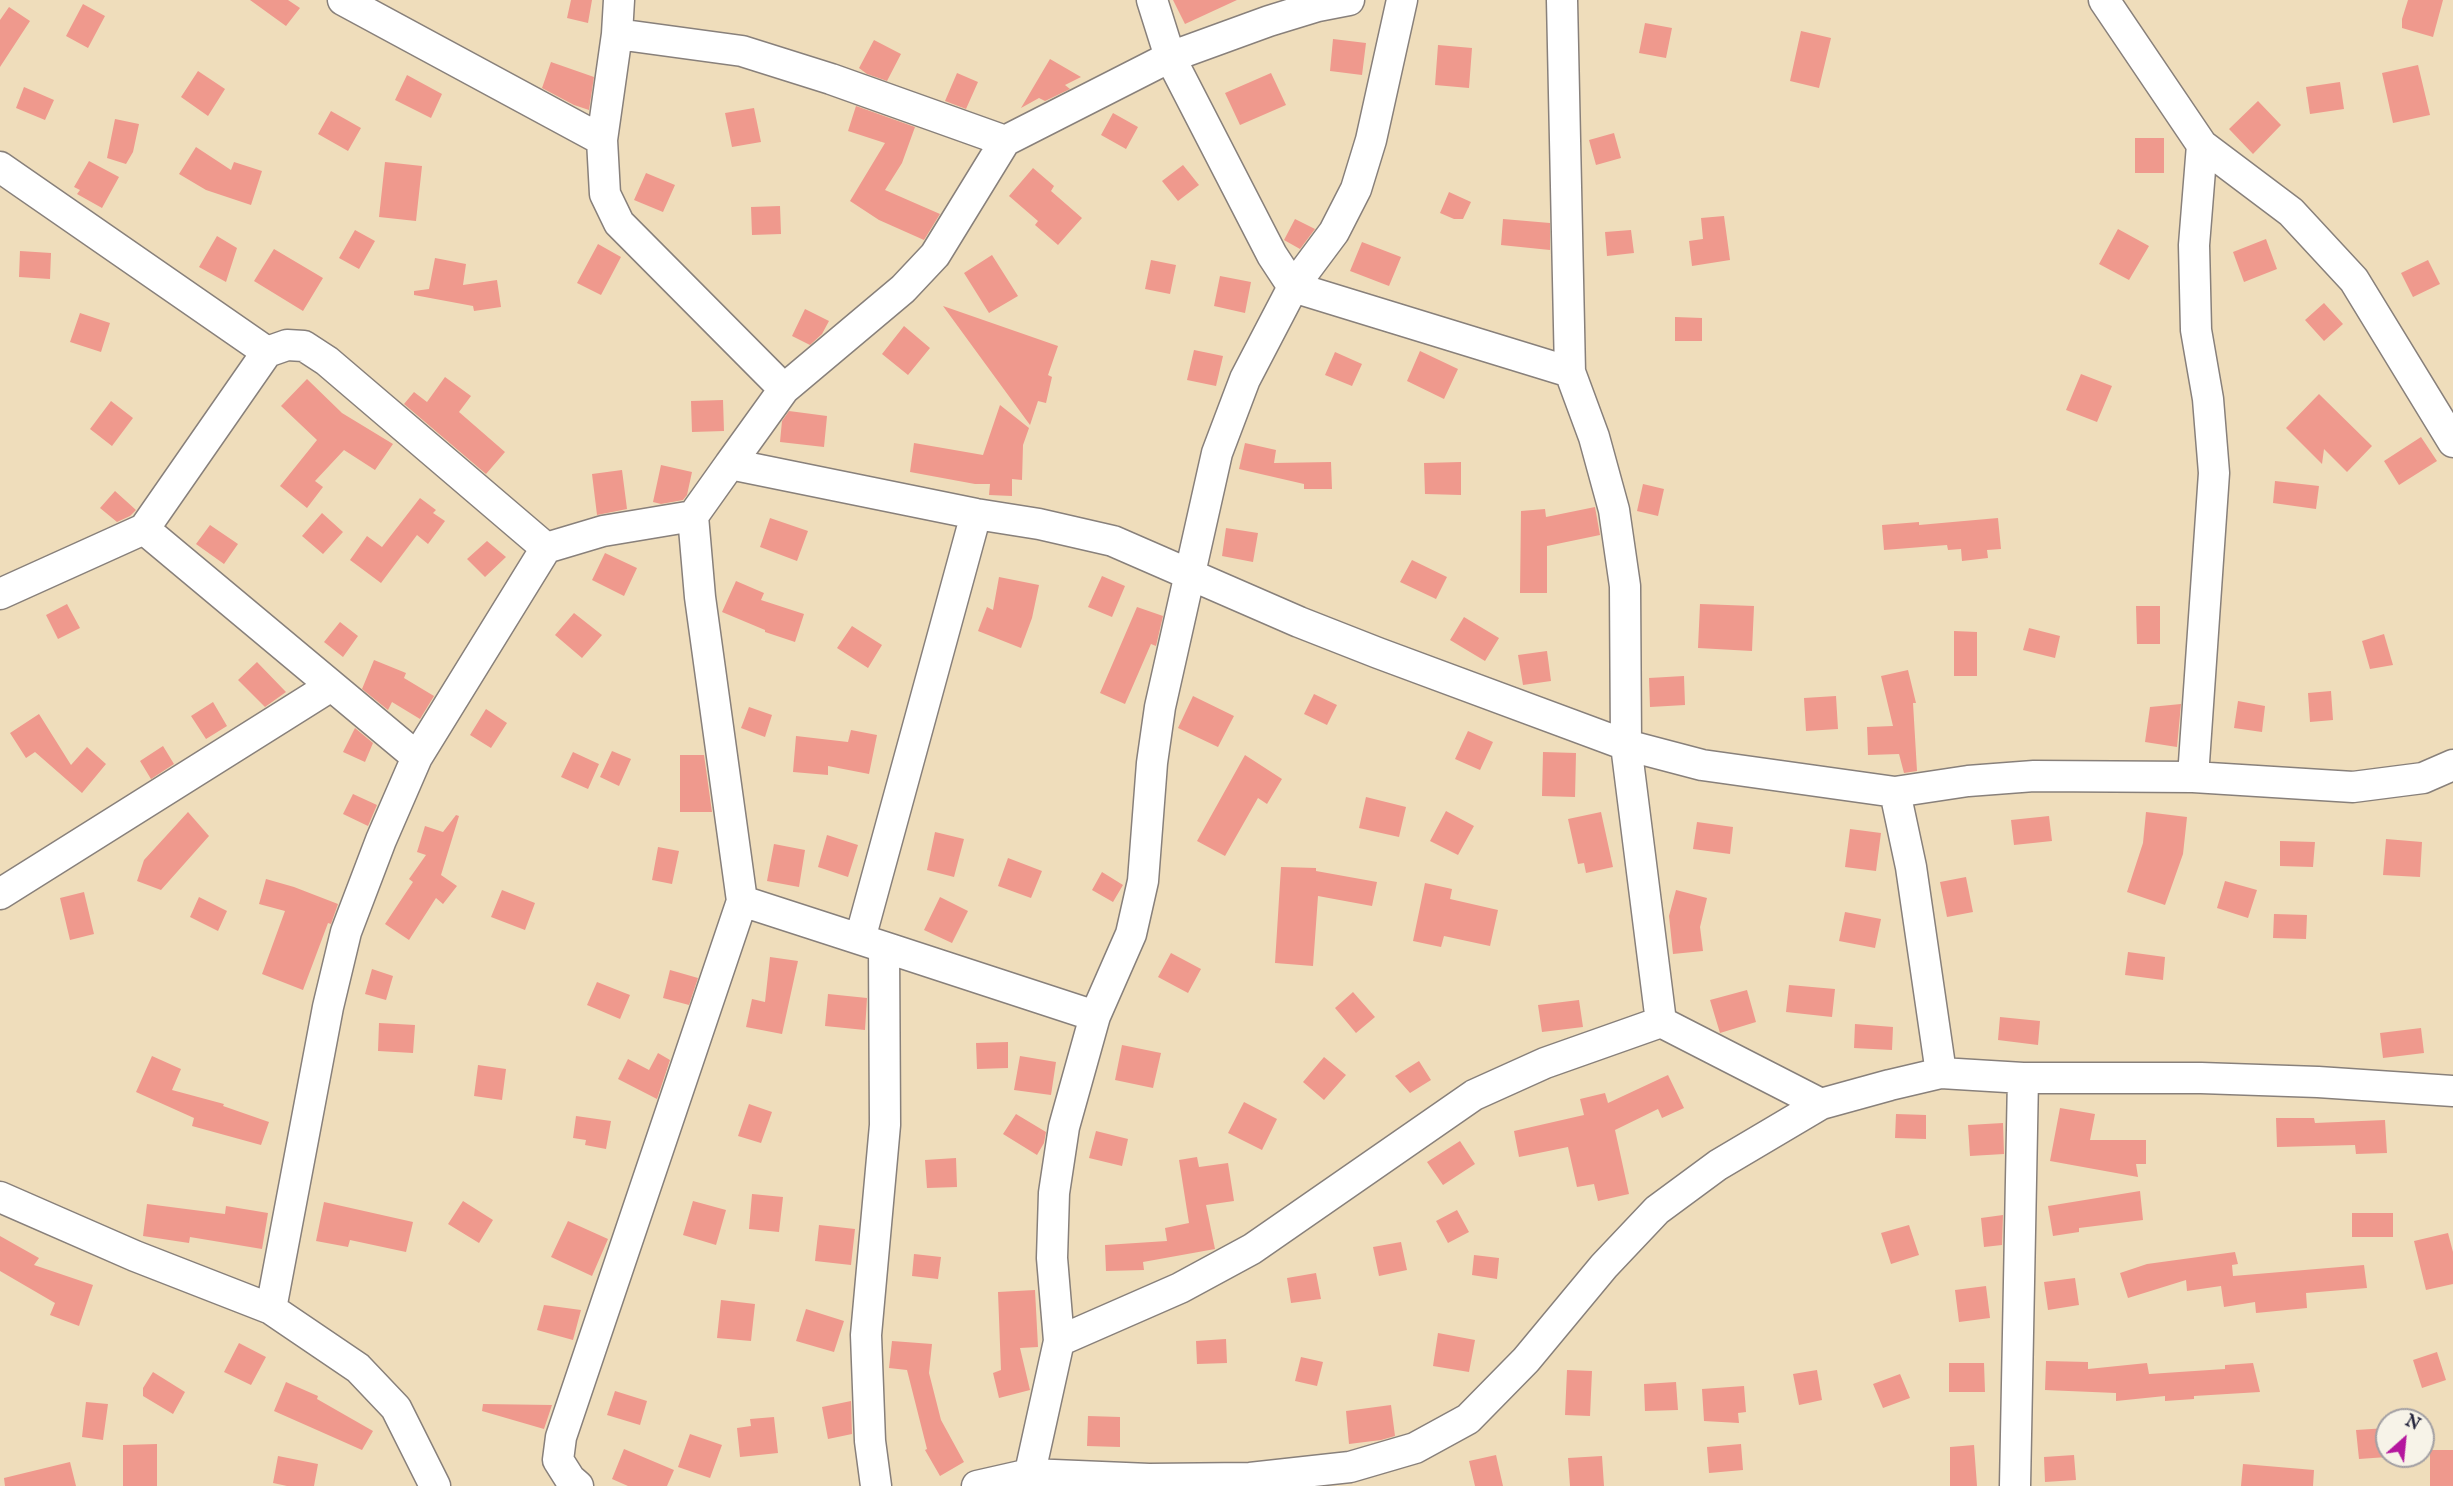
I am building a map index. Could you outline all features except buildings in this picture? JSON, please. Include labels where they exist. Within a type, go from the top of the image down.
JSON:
[{"type":"street","points":[[344,0],[602,140]]},
{"type":"street","points":[[619,0],[617,34],[602,140],[605,194],[619,223],[784,389]]},
{"type":"street","points":[[1152,0],[1170,57],[1272,255],[1293,287],[1570,372]]},
{"type":"street","points":[[578,1486],[570,1479],[558,1460],[561,1437],[742,901],[702,609],[693,516],[784,389],[903,289],[935,255],[1005,141],[1170,57],[1269,21],[1318,6],[1349,0]]},
{"type":"street","points":[[1028,1480],[1059,1341],[1052,1258],[1054,1193],[1064,1127],[1095,1016],[1131,934],[1143,881],[1152,763],[1160,707],[1217,453],[1245,379],[1293,287],[1334,232],[1356,189],[1371,140],[1402,0]]},
{"type":"street","points":[[1562,0],[1570,372],[1594,437],[1614,510],[1625,586],[1626,745],[1661,1022]]},
{"type":"street","points":[[2104,0],[2202,145],[2291,212],[2354,280],[2453,442]]},
{"type":"street","points":[[617,34],[742,51],[831,79],[1005,141]]},
{"type":"street","points":[[2193,777],[2214,473],[2208,399],[2196,330],[2194,245],[2202,145]]},
{"type":"street","points":[[0,167],[267,352]]},
{"type":"street","points":[[0,594],[144,529],[267,352],[287,345],[304,346],[327,361],[546,548]]},
{"type":"street","points":[[730,465],[976,514],[1039,524],[1113,541],[1299,622],[1378,653],[1626,745],[1702,765],[1895,792],[1968,781],[2034,776],[2193,777],[2353,787],[2423,778],[2453,765]]},
{"type":"street","points":[[876,1486],[870,1441],[866,1335],[885,1125],[872,943],[976,514]]},
{"type":"street","points":[[271,1309],[328,1007],[346,932],[381,840],[417,757],[546,548],[603,531],[693,516]]},
{"type":"street","points":[[144,529],[417,757]]},
{"type":"street","points":[[0,894],[331,687]]},
{"type":"street","points":[[1895,792],[1911,867],[1941,1073]]},
{"type":"street","points":[[742,901],[1095,1016]]},
{"type":"street","points":[[1059,1341],[1180,1288],[1252,1249],[1474,1095],[1545,1063],[1661,1022],[1821,1104]]},
{"type":"street","points":[[977,1486],[1028,1480],[1250,1478],[1350,1467],[1415,1448],[1468,1419],[1526,1360],[1604,1266],[1658,1210],[1718,1165],[1821,1104],[1941,1073],[2023,1078],[2318,1082],[2453,1091]]},
{"type":"street","points":[[2015,1486],[2023,1078]]},
{"type":"street","points":[[0,1197],[135,1256],[271,1309],[358,1368],[396,1408],[435,1486]]}]
